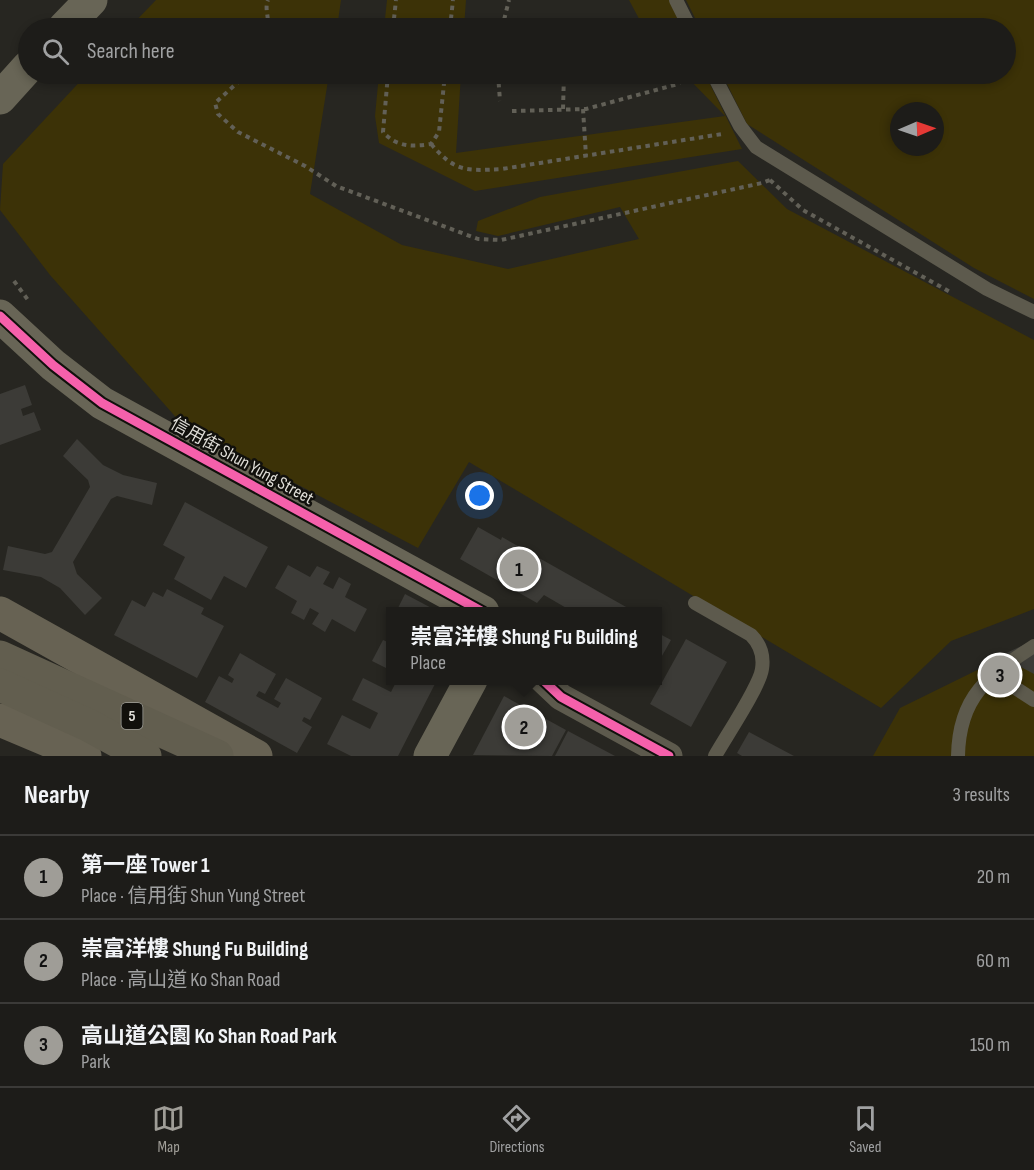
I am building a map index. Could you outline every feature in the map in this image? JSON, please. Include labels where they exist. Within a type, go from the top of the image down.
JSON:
[{"type":"highway","name":"5","points":[[0,657],[41,690],[145,756]]},
{"type":"highway","name":"5","points":[[0,685],[41,690],[217,756]]},
{"type":"main road","points":[[0,613],[256,756]]},
{"type":"main road","points":[[0,720],[79,755]]},
{"type":"street","points":[[74,18],[91,0]]},
{"type":"street","points":[[0,98],[18,79]]},
{"type":"street","name":"信用街 Shun Yung Street","points":[[0,316],[53,365],[102,403],[474,607]]},
{"type":"street","points":[[430,756],[469,685]]},
{"type":"street","points":[[548,685],[561,697],[669,756]]},
{"type":"lane","points":[[676,0],[685,18]]},
{"type":"lane","points":[[718,84],[740,126],[756,147],[987,289],[1034,312]]},
{"type":"lane","points":[[695,603],[751,635],[757,641],[762,656],[759,678],[715,756]]},
{"type":"lane","points":[[958,756],[965,715],[977,692],[992,673],[1034,646]]},
{"type":"lane","points":[[992,673],[1034,700]]},
{"type":"path","points":[[268,0],[266,4],[268,18]]},
{"type":"path","points":[[394,18],[396,0]]},
{"type":"path","points":[[451,18],[453,0]]},
{"type":"path","points":[[504,18],[509,0]]},
{"type":"path","points":[[236,84],[215,103],[218,114],[238,132],[336,186],[478,239],[501,240],[770,180]]},
{"type":"path","points":[[387,84],[383,132],[393,141],[405,145],[431,144]]},
{"type":"path","points":[[431,144],[439,132],[444,84]]},
{"type":"path","points":[[499,84],[500,101]]},
{"type":"path","points":[[563,109],[564,84]]},
{"type":"path","points":[[512,111],[583,109],[678,84]]},
{"type":"path","points":[[583,109],[586,156]]},
{"type":"path","points":[[431,144],[446,162],[466,171],[502,169],[722,134],[726,139]]},
{"type":"path","points":[[763,172],[803,210],[961,298]]},
{"type":"shaded area","points":[[156,0],[341,0],[338,18],[139,18]]},
{"type":"shaded area","points":[[387,0],[466,0],[465,18],[385,18]]},
{"type":"shaded area","points":[[629,0],[669,0],[678,18],[639,18]]},
{"type":"shaded area","points":[[686,0],[1034,0],[1034,299],[974,268],[747,124],[727,84],[1016,84],[1016,18],[695,18]]},
{"type":"shaded area","points":[[78,84],[327,84],[310,194],[402,245],[508,269],[639,239],[620,207],[498,236],[476,231],[478,221],[540,197],[738,161],[787,209],[1034,340],[1034,609],[951,641],[881,708],[469,462],[418,548],[181,423],[50,275],[0,210],[3,164]]},
{"type":"shaded area","points":[[378,84],[460,84],[456,153],[725,116],[694,84],[710,84],[742,149],[475,191],[379,143],[375,116]]},
{"type":"shaded area","points":[[1034,642],[1034,756],[873,756],[900,708]]},
{"type":"building","points":[[25,385],[32,405],[21,409],[23,416],[34,412],[41,430],[0,445],[0,394]]},
{"type":"building","points":[[77,439],[103,465],[123,475],[157,483],[152,505],[117,496],[111,499],[73,562],[77,574],[102,598],[85,615],[60,588],[41,577],[3,570],[8,546],[45,554],[52,552],[90,487],[88,480],[63,456]]},
{"type":"building","points":[[185,502],[268,547],[246,588],[224,576],[211,600],[174,579],[185,557],[163,545]]},
{"type":"building","points":[[478,527],[501,540],[502,537],[626,607],[565,607],[544,595],[537,603],[460,559]]},
{"type":"building","points":[[288,565],[310,577],[317,566],[330,572],[323,584],[333,589],[339,577],[351,584],[345,597],[367,609],[355,632],[332,619],[325,632],[312,624],[319,613],[310,608],[304,620],[291,613],[297,601],[275,588]]},
{"type":"building","points":[[167,589],[204,608],[201,614],[224,626],[197,678],[114,635],[132,600],[145,607],[153,592],[163,597]]},
{"type":"building","points":[[405,594],[430,607],[398,607]]},
{"type":"building","points":[[662,635],[671,640],[662,656]]},
{"type":"building","points":[[686,639],[727,662],[691,727],[650,704]]},
{"type":"building","points":[[383,640],[386,641],[386,668],[372,661]]},
{"type":"building","points":[[1034,640],[1034,674],[1000,656]]},
{"type":"building","points":[[240,653],[276,674],[265,694],[259,691],[256,696],[278,708],[281,703],[274,699],[286,678],[322,698],[310,720],[304,717],[302,721],[312,727],[297,753],[205,702],[219,676],[232,683],[234,679],[228,675]]},
{"type":"building","points":[[363,678],[391,692],[394,685],[434,685],[398,756],[351,756],[327,744],[342,715],[370,729],[378,713],[352,700]]},
{"type":"building","points":[[504,696],[566,730],[552,756],[473,755]]},
{"type":"building","points":[[568,731],[615,756],[555,756]]},
{"type":"building","points":[[749,732],[794,756],[742,756],[737,753]]},
{"type":"cycle path","points":[[0,316],[53,365],[102,403],[474,607]]},
{"type":"cycle path","points":[[548,685],[561,697],[669,756]]},
{"type":"place","name":"第一座 Tower 1","points":[[519,569]]},
{"type":"place","name":"高山道公園 Ko Shan Road Park","points":[[1000,675]]},
{"type":"place","name":"崇富洋樓 Shung Fu Building","points":[[524,727]]}]
